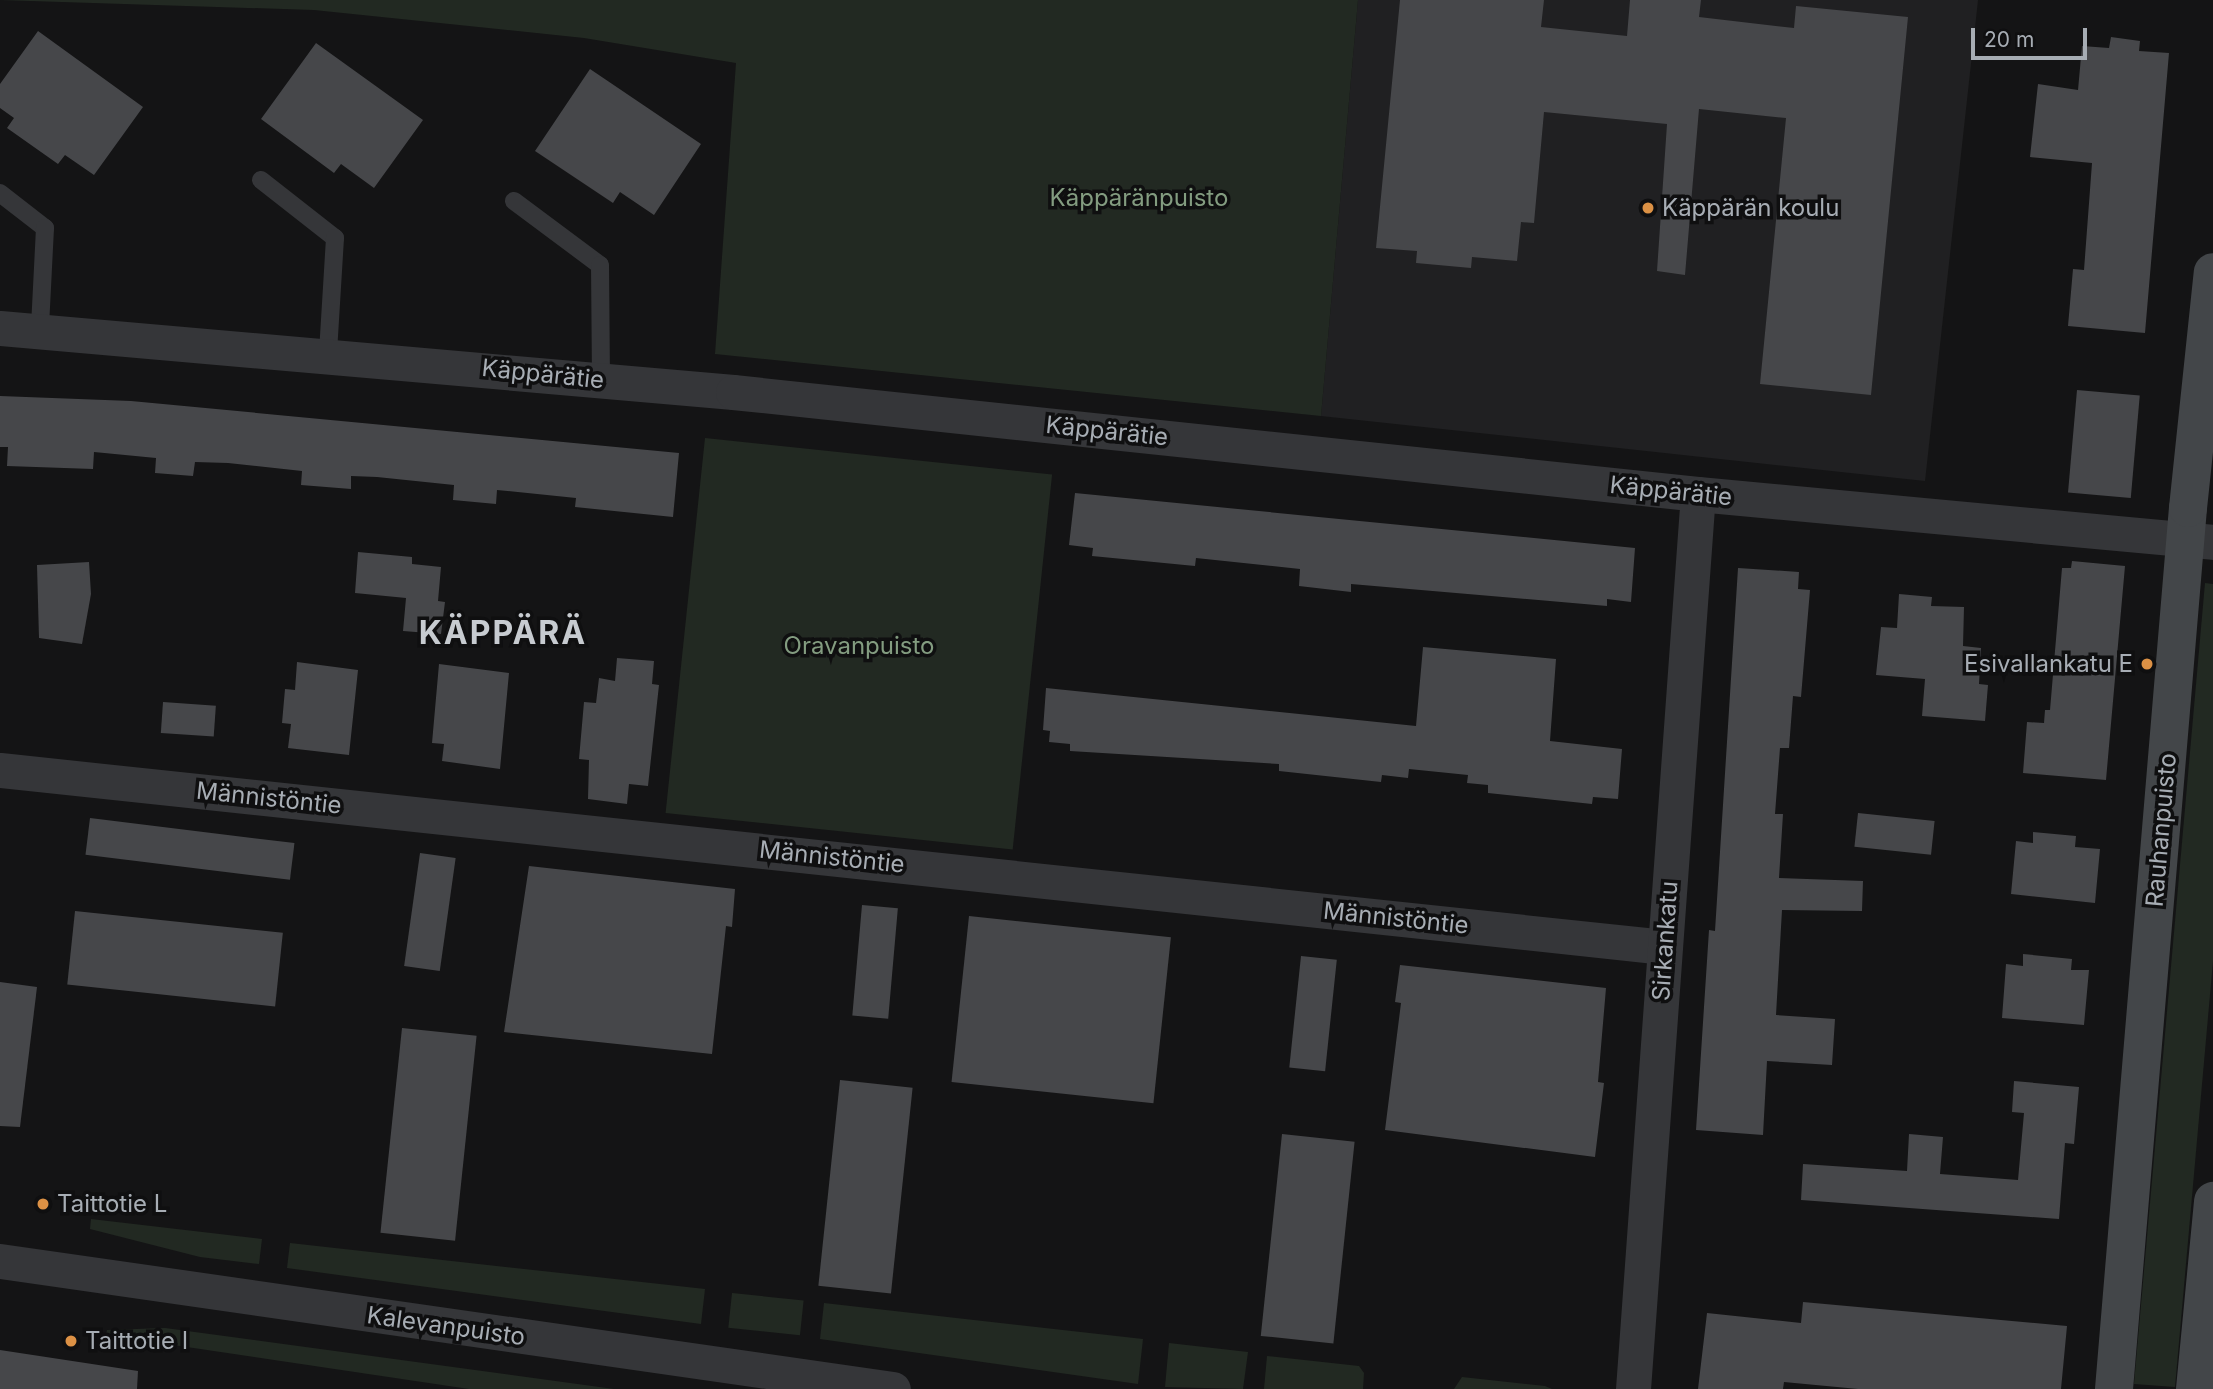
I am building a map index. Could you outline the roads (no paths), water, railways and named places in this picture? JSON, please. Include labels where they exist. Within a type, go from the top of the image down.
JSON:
[{"type":"main road","name":"Rauhanpuisto","points":[[2114,1389],[2199,540],[2213,272]]},
{"type":"main road","points":[[2195,1389],[2213,1201]]},
{"type":"street","name":"Käppärätie","points":[[0,328],[40,328],[328,353],[1698,494],[2199,540]]},
{"type":"street","name":"Sirkankatu","points":[[1633,1389],[1698,494]]},
{"type":"street","name":"Männistöntie","points":[[0,770],[1665,947]]},
{"type":"street","name":"Kalevanpuisto","points":[[0,1261],[751,1380],[892,1389]]},
{"type":"lane","points":[[261,180],[335,238],[328,353]]},
{"type":"lane","points":[[0,193],[45,228],[40,328]]},
{"type":"lane","points":[[514,201],[600,265],[601,380]]},
{"type":"place","name":"Käppärän koulu","points":[[1648,208]]},
{"type":"place","name":"Esivallankatu E","points":[[2147,664]]},
{"type":"place","name":"Taittotie L","points":[[43,1204]]},
{"type":"place","name":"Taittotie I","points":[[71,1341]]},
{"type":"district","name":"KÄPPÄRÄ","points":[[503,633]]},
{"type":"park label","name":"Käppäränpuisto","points":[[1139,198]]},
{"type":"park label","name":"Oravanpuisto","points":[[859,646]]}]
